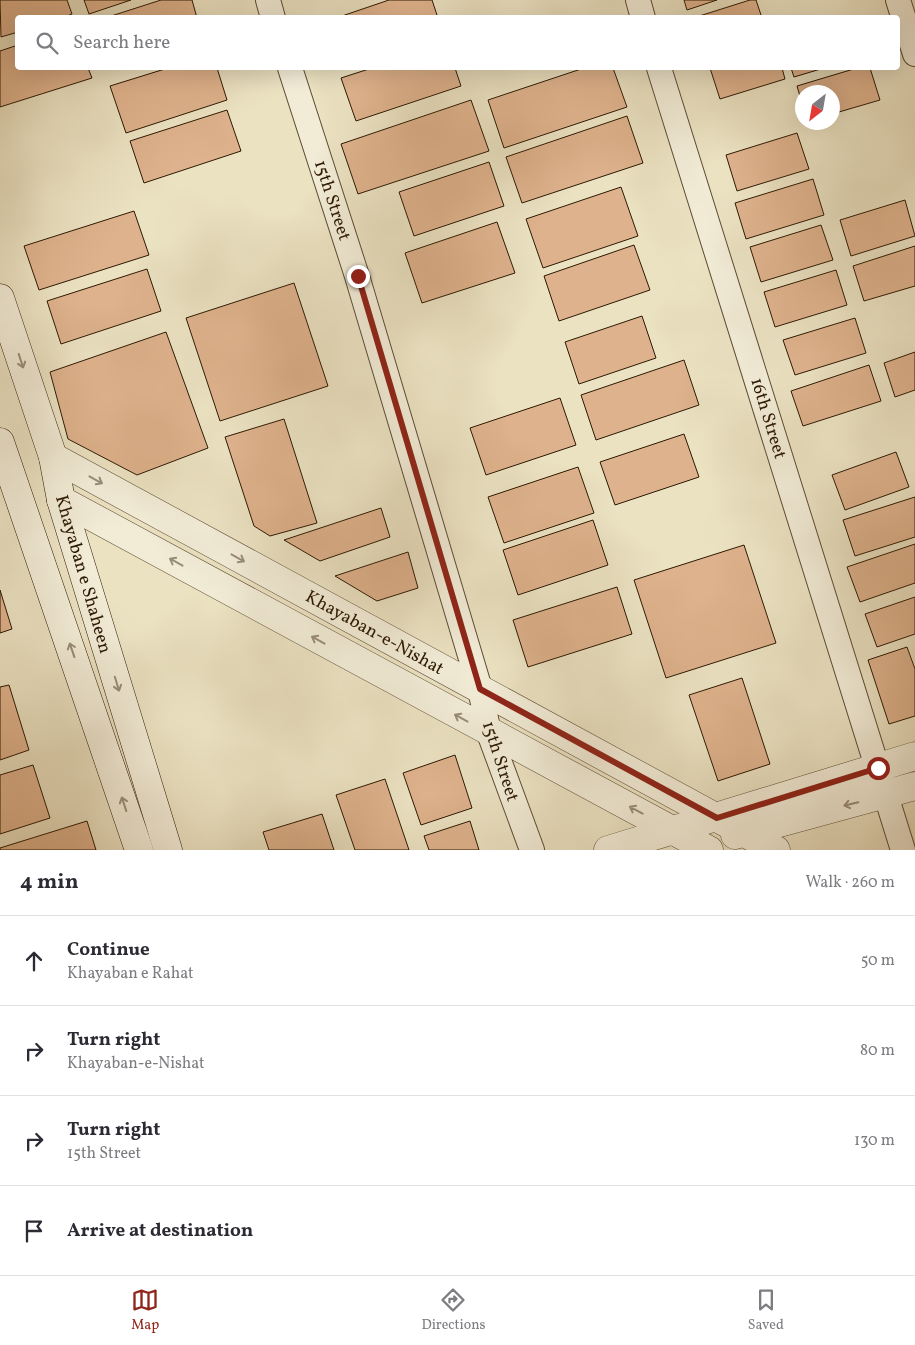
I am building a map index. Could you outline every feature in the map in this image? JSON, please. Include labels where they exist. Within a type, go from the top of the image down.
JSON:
[{"type":"street","points":[[268,0],[272,15]]},
{"type":"street","points":[[638,0],[642,15]]},
{"type":"street","points":[[898,0],[915,54]]},
{"type":"street","name":"15th Street","points":[[291,70],[358,276],[480,689],[489,733],[532,850]]},
{"type":"street","name":"16th Street","points":[[660,70],[888,795],[903,850]]},
{"type":"street","name":"Khayaban e Shaheen","points":[[0,298],[53,457],[61,500],[168,850]]},
{"type":"street","name":"Khayaban e Shaheen","points":[[0,442],[5,469],[139,850]]},
{"type":"street","name":"Khayaban-e-Nishat","points":[[53,457],[776,850]]},
{"type":"street","name":"Khayaban-e-Nishat","points":[[61,500],[489,733],[672,829],[701,849]]},
{"type":"street","points":[[608,850],[915,756]]},
{"type":"street","points":[[701,849],[743,832],[888,795],[915,786]]},
{"type":"building","points":[[0,0],[67,0],[72,14],[15,15],[15,33],[1,37]]},
{"type":"building","points":[[84,0],[131,0],[89,14]]},
{"type":"building","points":[[161,0],[192,0],[196,15],[114,15]]},
{"type":"building","points":[[389,0],[432,0],[437,15],[345,15]]},
{"type":"building","points":[[684,0],[717,0],[687,10]]},
{"type":"building","points":[[750,0],[756,0],[761,15],[702,15]]},
{"type":"building","points":[[15,46],[15,70],[89,70],[92,78],[0,107],[0,51]]},
{"type":"building","points":[[162,70],[218,70],[227,100],[126,133],[110,86]]},
{"type":"building","points":[[366,70],[456,70],[461,86],[356,121],[341,78]]},
{"type":"building","points":[[578,70],[614,70],[627,107],[504,148],[488,100]]},
{"type":"building","points":[[711,70],[783,70],[785,79],[720,99]]},
{"type":"building","points":[[792,70],[817,70],[794,77]]},
{"type":"building","points":[[850,70],[871,70],[880,100],[840,112],[840,85],[800,85]]},
{"type":"building","points":[[471,100],[489,151],[358,194],[341,144]]},
{"type":"building","points":[[227,110],[241,151],[144,183],[130,141]]},
{"type":"building","points":[[627,116],[643,163],[522,203],[506,157]]},
{"type":"building","points":[[797,133],[809,169],[737,191],[726,155]]},
{"type":"building","points":[[489,162],[504,206],[414,236],[399,192]]},
{"type":"building","points":[[813,179],[824,215],[746,239],[735,203]]},
{"type":"building","points":[[621,187],[638,236],[543,268],[526,219]]},
{"type":"building","points":[[905,200],[915,236],[851,256],[840,220]]},
{"type":"building","points":[[134,211],[149,255],[39,290],[24,246]]},
{"type":"building","points":[[497,222],[515,273],[422,303],[405,253]]},
{"type":"building","points":[[821,225],[833,260],[761,282],[750,247]]},
{"type":"building","points":[[634,245],[650,290],[559,321],[544,276]]},
{"type":"building","points":[[915,246],[915,286],[864,301],[853,266]]},
{"type":"building","points":[[147,269],[161,311],[61,344],[47,301]]},
{"type":"building","points":[[836,270],[847,305],[775,327],[764,292]]},
{"type":"building","points":[[294,283],[328,386],[220,421],[186,318]]},
{"type":"building","points":[[642,316],[656,358],[579,384],[565,342]]},
{"type":"building","points":[[855,318],[866,353],[795,375],[783,340]]},
{"type":"building","points":[[166,332],[208,448],[137,475],[68,439],[50,372]]},
{"type":"building","points":[[915,352],[915,390],[895,397],[884,363]]},
{"type":"building","points":[[684,360],[699,405],[596,440],[581,395]]},
{"type":"building","points":[[869,365],[881,401],[803,426],[791,391]]},
{"type":"building","points":[[560,398],[576,445],[486,475],[470,428]]},
{"type":"building","points":[[284,419],[317,523],[270,536],[254,526],[225,437]]},
{"type":"building","points":[[684,434],[699,477],[615,505],[600,462]]},
{"type":"building","points":[[896,452],[909,487],[845,510],[832,475]]},
{"type":"building","points":[[578,467],[594,513],[504,543],[488,497]]},
{"type":"building","points":[[915,497],[915,537],[855,556],[843,520]]},
{"type":"building","points":[[381,508],[390,537],[320,561],[284,540]]},
{"type":"building","points":[[593,520],[608,565],[518,595],[503,550]]},
{"type":"building","points":[[915,544],[915,583],[860,602],[847,567]]},
{"type":"building","points":[[744,545],[776,643],[666,678],[634,580]]},
{"type":"building","points":[[408,552],[418,588],[377,601],[335,576]]},
{"type":"building","points":[[617,587],[632,634],[528,667],[513,620]]},
{"type":"building","points":[[0,590],[12,629],[0,633]]},
{"type":"building","points":[[915,597],[915,634],[877,647],[865,614]]},
{"type":"building","points":[[907,647],[915,669],[915,716],[889,724],[868,660]]},
{"type":"building","points":[[742,678],[770,764],[718,781],[689,695]]},
{"type":"building","points":[[9,685],[29,750],[0,760],[0,687]]},
{"type":"building","points":[[455,755],[472,808],[421,825],[403,773]]},
{"type":"building","points":[[33,765],[50,818],[0,834],[0,775]]},
{"type":"building","points":[[385,779],[409,850],[355,850],[336,795]]},
{"type":"building","points":[[322,814],[334,850],[269,850],[263,832]]},
{"type":"building","points":[[87,821],[96,850],[0,850],[0,848]]},
{"type":"building","points":[[470,821],[479,850],[429,850],[424,836]]},
{"type":"route","points":[[358,276],[480,689],[717,818],[878,768]]}]
